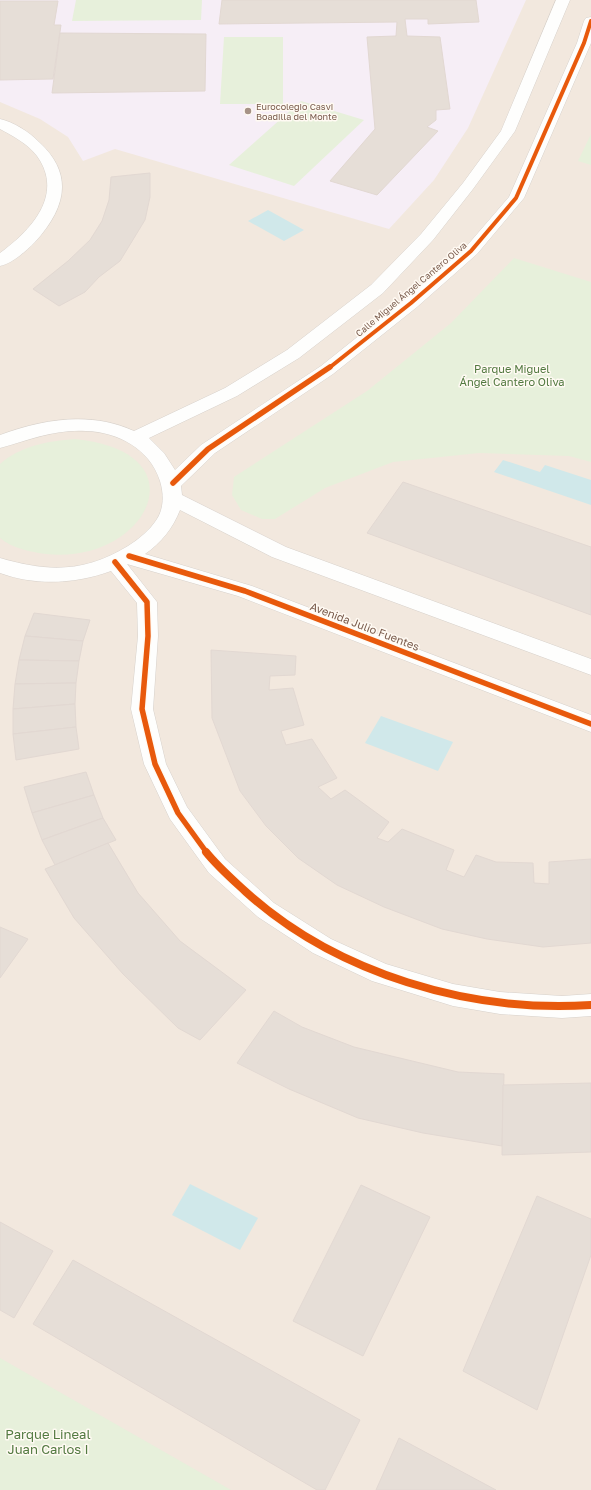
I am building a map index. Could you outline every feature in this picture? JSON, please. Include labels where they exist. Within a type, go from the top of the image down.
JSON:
[{"type":"street","name":"Calle Miguel Ángel Cantero Oliva","points":[[134,438],[237,388],[292,354],[378,289],[427,237],[468,186],[508,131],[562,0]]},
{"type":"street","name":"Calle Miguel Ángel Cantero Oliva","points":[[173,491],[208,449],[327,370],[411,303],[471,251],[516,198],[559,102],[591,21]]},
{"type":"street","points":[[0,123],[25,136],[38,146],[47,157],[53,169],[56,182],[56,195],[44,222],[24,244],[0,261]]},
{"type":"street","points":[[0,442],[25,432],[53,426],[82,425],[110,429],[134,438],[160,458],[173,491],[169,514],[160,530],[147,544],[122,559],[81,573],[44,575],[9,569],[0,565]]},
{"type":"street","points":[[173,491],[279,552],[591,667]]},
{"type":"street","points":[[122,559],[147,602],[148,636],[142,710],[154,764],[178,813],[217,866],[266,910],[322,946],[381,973],[453,995],[500,1003],[562,1007],[591,1005]]},
{"type":"street","name":"Avenida Julio Fuentes","points":[[122,559],[245,591],[591,724]]},
{"type":"shaded area","points":[[0,0],[591,0],[591,1490],[0,1490]]},
{"type":"shaded area","name":"Eurocolegio Casvi Boadilla del Monte","points":[[0,0],[526,0],[468,128],[434,180],[389,229],[115,149],[83,161],[68,137],[40,119],[0,102]]},
{"type":"green space","points":[[76,0],[202,0],[201,20],[72,21]]},
{"type":"green space","points":[[224,37],[283,37],[283,104],[220,104]]},
{"type":"green space","points":[[301,101],[364,120],[294,186],[229,165]]},
{"type":"green space","points":[[591,134],[591,165],[578,161]]},
{"type":"green space","name":"Parque Miguel Ángel Cantero Oliva","points":[[514,258],[591,282],[591,462],[569,456],[479,453],[393,462],[325,488],[275,519],[262,519],[241,510],[232,495],[234,477],[367,391],[451,323]]},
{"type":"green space","points":[[75,439],[115,448],[139,464],[149,484],[147,506],[133,526],[111,542],[81,553],[46,554],[28,551],[10,544],[0,538],[0,464],[16,453],[25,449],[55,441]]},
{"type":"green space","name":"Parque Lineal Juan Carlos I","points":[[0,1358],[231,1490],[0,1490]]},
{"type":"water","points":[[268,210],[304,230],[284,241],[248,221]]},
{"type":"water","points":[[503,460],[540,472],[545,465],[591,480],[591,505],[494,472]]},
{"type":"water","points":[[381,716],[453,742],[438,771],[365,743]]},
{"type":"water","points":[[190,1184],[258,1218],[240,1250],[172,1215]]},
{"type":"building","points":[[222,0],[476,0],[479,22],[428,24],[428,19],[405,19],[407,36],[440,37],[450,109],[436,110],[436,120],[427,127],[438,131],[377,195],[330,181],[375,129],[367,37],[396,36],[397,22],[219,24]]},
{"type":"building","points":[[0,1],[58,1],[54,25],[61,25],[53,79],[0,80]]},
{"type":"building","points":[[60,33],[206,34],[205,91],[52,93]]},
{"type":"building","points":[[150,173],[150,197],[145,220],[120,261],[99,277],[85,292],[59,306],[33,289],[68,261],[90,240],[102,221],[109,200],[111,177]]},
{"type":"building","points":[[403,482],[591,547],[591,615],[367,533]]},
{"type":"building","points":[[34,613],[90,620],[83,641],[25,636]]},
{"type":"building","points":[[25,636],[83,641],[79,661],[19,660]]},
{"type":"building","points":[[211,650],[296,656],[295,675],[270,676],[269,690],[293,688],[304,725],[281,731],[286,745],[312,739],[337,778],[318,787],[331,799],[345,790],[389,822],[377,838],[388,842],[402,829],[454,850],[446,870],[464,877],[476,855],[496,862],[533,863],[534,883],[549,884],[549,862],[591,859],[591,943],[543,947],[487,939],[442,929],[384,907],[337,885],[298,858],[266,826],[240,791],[212,718]]},
{"type":"building","points":[[19,660],[79,661],[76,683],[15,684]]},
{"type":"building","points":[[76,683],[75,704],[13,709],[15,684]]},
{"type":"building","points":[[75,704],[76,727],[13,734],[13,709]]},
{"type":"building","points":[[76,727],[79,749],[16,760],[13,734]]},
{"type":"building","points":[[86,772],[94,795],[32,813],[24,787]]},
{"type":"building","points":[[94,795],[103,818],[42,840],[32,813]]},
{"type":"building","points":[[103,818],[116,840],[55,865],[42,840]]},
{"type":"building","points":[[108,843],[138,893],[180,941],[246,990],[200,1040],[178,1028],[123,974],[74,918],[45,869]]},
{"type":"building","points":[[0,927],[28,939],[0,978]]},
{"type":"building","points":[[274,1011],[302,1027],[354,1047],[458,1072],[504,1074],[502,1146],[423,1133],[358,1118],[289,1089],[237,1063]]},
{"type":"building","points":[[591,1083],[591,1152],[502,1155],[503,1085]]},
{"type":"building","points":[[361,1185],[430,1217],[363,1356],[293,1321]]},
{"type":"building","points":[[537,1196],[591,1219],[591,1255],[537,1410],[463,1371]]},
{"type":"building","points":[[0,1222],[53,1251],[14,1318],[0,1310]]},
{"type":"building","points":[[73,1260],[360,1420],[325,1490],[317,1490],[33,1324]]},
{"type":"building","points":[[399,1438],[496,1490],[376,1490]]},
{"type":"cycle path","points":[[173,483],[208,449],[327,370],[411,303],[471,251],[516,198],[584,43],[591,21]]},
{"type":"cycle path","points":[[129,556],[245,591],[591,724]]},
{"type":"cycle path","points":[[115,562],[147,602],[148,636],[142,709],[155,764],[178,813],[217,866],[266,910],[322,946],[381,973],[453,995],[500,1003],[562,1007],[591,1005]]},
{"type":"place","name":"Eurocolegio Casvi Boadilla del Monte","points":[[248,111]]}]
